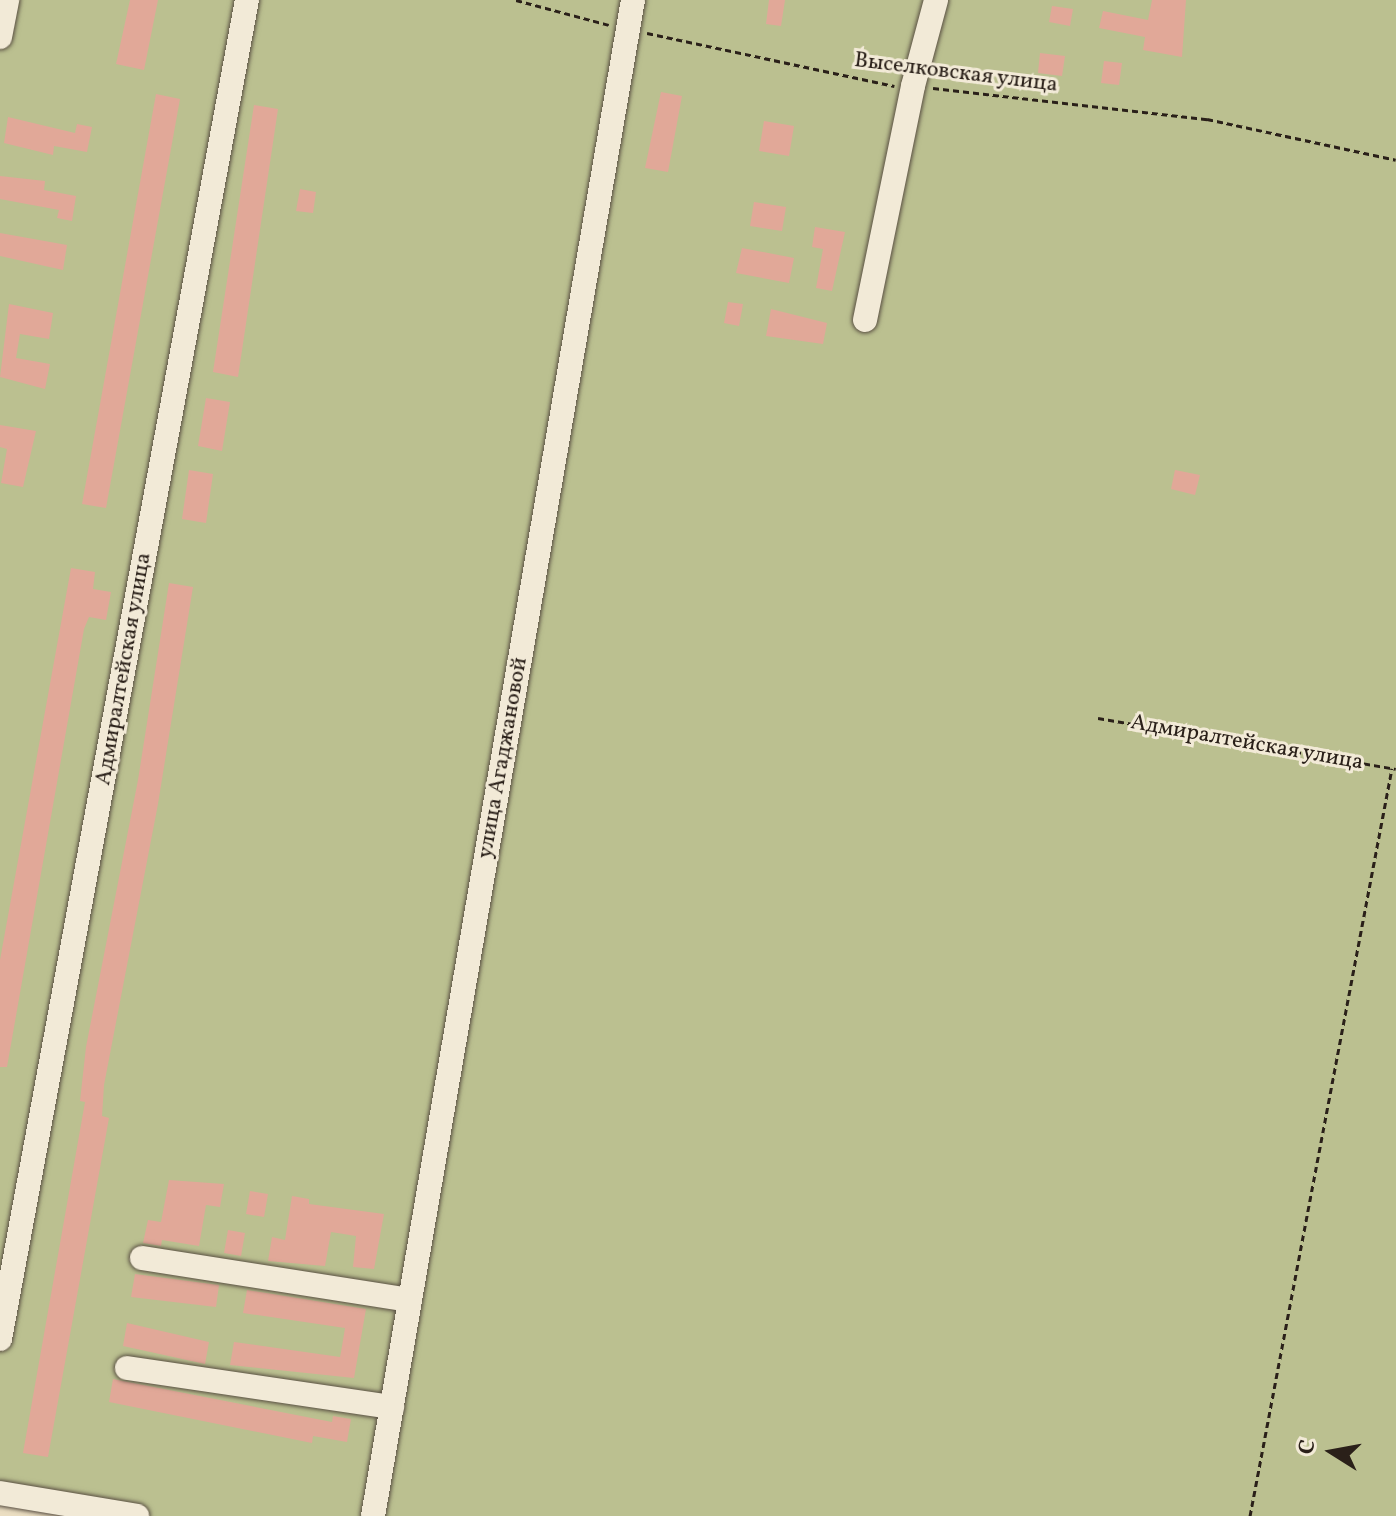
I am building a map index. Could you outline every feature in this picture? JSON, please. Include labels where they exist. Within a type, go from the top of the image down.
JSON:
[{"type":"street","points":[[0,37],[7,0]]},
{"type":"street","name":"Адмиралтейская улица","points":[[0,1339],[247,0]]},
{"type":"street","name":"улица Агаджановой","points":[[373,1516],[633,0]]},
{"type":"street","points":[[865,320],[913,86],[936,0]]},
{"type":"street","points":[[142,1258],[410,1300]]},
{"type":"street","points":[[127,1368],[392,1407]]},
{"type":"street","points":[[0,1493],[68,1511],[137,1516]]},
{"type":"path","name":"Выселковская улица","points":[[516,0],[628,29],[893,86],[1207,119],[1396,160]]},
{"type":"path","name":"Адмиралтейская улица","points":[[1098,718],[1394,769]]},
{"type":"path","points":[[1250,1516],[1394,769]]},
{"type":"green space","points":[[0,0],[1396,0],[1396,1516],[139,1516],[0,1493]]},
{"type":"building","points":[[130,0],[158,0],[144,70],[116,64]]},
{"type":"building","points":[[769,0],[785,0],[781,26],[766,24]]},
{"type":"building","points":[[1152,0],[1186,0],[1182,57],[1143,50],[1145,37],[1099,28],[1103,11],[1148,20]]},
{"type":"building","points":[[1052,6],[1073,9],[1070,26],[1049,22]]},
{"type":"building","points":[[1040,53],[1065,56],[1062,76],[1038,73]]},
{"type":"building","points":[[1104,61],[1122,63],[1119,85],[1101,83]]},
{"type":"building","points":[[661,92],[682,96],[668,172],[645,168]]},
{"type":"building","points":[[156,94],[180,99],[106,508],[82,504]]},
{"type":"building","points":[[254,105],[278,109],[238,377],[213,372]]},
{"type":"building","points":[[8,117],[75,133],[77,124],[92,127],[87,152],[54,146],[53,155],[4,143]]},
{"type":"building","points":[[764,121],[794,126],[789,156],[759,151]]},
{"type":"building","points":[[0,176],[45,181],[44,190],[76,196],[72,221],[57,218],[59,210],[0,199]]},
{"type":"building","points":[[300,189],[316,192],[313,213],[296,211]]},
{"type":"building","points":[[754,202],[786,207],[782,231],[750,226]]},
{"type":"building","points":[[815,227],[845,232],[832,291],[816,288],[823,249],[812,247]]},
{"type":"building","points":[[0,233],[67,245],[63,270],[0,256]]},
{"type":"building","points":[[742,248],[794,258],[789,283],[736,273]]},
{"type":"building","points":[[728,302],[743,304],[739,326],[724,323]]},
{"type":"building","points":[[9,304],[53,313],[49,339],[20,334],[16,358],[50,364],[45,389],[0,377]]},
{"type":"building","points":[[771,309],[827,323],[823,344],[766,336]]},
{"type":"building","points":[[206,398],[230,402],[222,451],[198,446]]},
{"type":"building","points":[[0,425],[36,431],[23,487],[1,483],[7,449],[0,447]]},
{"type":"building","points":[[189,470],[213,474],[206,523],[182,519]]},
{"type":"building","points":[[1175,470],[1200,475],[1195,495],[1171,489]]},
{"type":"building","points":[[71,568],[95,572],[93,589],[111,592],[106,620],[89,617],[84,629],[7,1067],[0,1067],[0,960]]},
{"type":"building","points":[[169,583],[193,587],[158,804],[104,1085],[102,1116],[109,1118],[48,1457],[23,1453],[85,1102],[80,1101],[86,1047],[138,780]]},
{"type":"building","points":[[169,1180],[224,1184],[220,1207],[206,1205],[199,1246],[162,1240],[161,1246],[143,1243],[148,1220],[161,1222]]},
{"type":"building","points":[[250,1191],[268,1194],[264,1217],[246,1214]]},
{"type":"building","points":[[292,1196],[309,1199],[309,1204],[384,1214],[374,1269],[353,1267],[356,1236],[331,1232],[325,1266],[268,1261],[272,1237],[285,1240]]},
{"type":"building","points":[[228,1230],[245,1233],[241,1256],[224,1253]]},
{"type":"building","points":[[135,1274],[219,1285],[216,1307],[131,1297]]},
{"type":"building","points":[[247,1290],[366,1309],[354,1378],[230,1365],[234,1342],[340,1357],[345,1328],[243,1313]]},
{"type":"building","points":[[127,1323],[209,1342],[205,1364],[123,1346]]},
{"type":"building","points":[[113,1379],[332,1422],[333,1416],[351,1419],[347,1442],[313,1436],[312,1443],[109,1402]]}]
